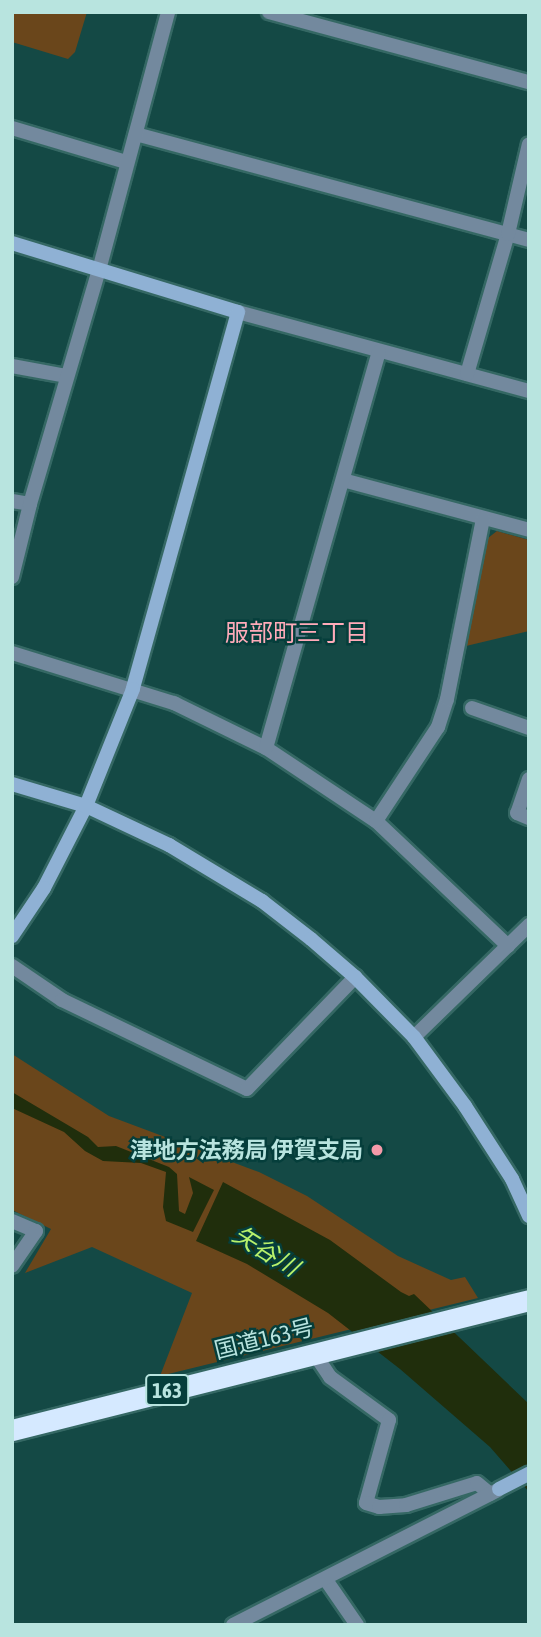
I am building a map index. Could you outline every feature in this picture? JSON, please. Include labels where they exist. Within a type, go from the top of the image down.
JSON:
[{"type":"highway","name":"国道163号","points":[[12,1430],[529,1300]]},
{"type":"street","points":[[12,577],[30,504],[99,270],[167,12]]},
{"type":"street","points":[[269,12],[529,82]]},
{"type":"street","points":[[12,128],[126,162]]},
{"type":"street","points":[[136,134],[529,240]]},
{"type":"street","points":[[467,374],[508,234],[529,144]]},
{"type":"street","points":[[12,243],[238,312],[529,391]]},
{"type":"street","points":[[12,936],[62,856],[86,806],[133,689],[238,312]]},
{"type":"street","points":[[265,748],[379,352]]},
{"type":"street","points":[[12,366],[67,376]]},
{"type":"street","points":[[343,480],[529,530]]},
{"type":"street","points":[[12,501],[30,504]]},
{"type":"street","points":[[376,821],[438,727],[447,699],[484,519]]},
{"type":"street","points":[[12,653],[174,703],[265,748],[376,821],[508,946]]},
{"type":"street","points":[[472,708],[529,728]]},
{"type":"street","points":[[529,779],[517,813],[529,818]]},
{"type":"street","points":[[12,784],[86,806],[169,845],[226,878],[311,939],[355,977],[414,1037],[465,1106],[512,1179],[529,1216]]},
{"type":"street","points":[[414,1037],[529,925]]},
{"type":"street","points":[[12,966],[62,1000],[247,1089],[355,977]]},
{"type":"street","points":[[12,1220],[36,1231],[12,1266]]},
{"type":"street","points":[[318,1352],[330,1377],[389,1420],[366,1503],[379,1507],[406,1505],[477,1483],[495,1491]]},
{"type":"street","points":[[233,1625],[326,1580],[529,1474]]},
{"type":"street","points":[[326,1580],[357,1625]]},
{"type":"shaded area","points":[[12,12],[87,12],[75,52],[68,59],[12,42]]},
{"type":"shaded area","points":[[497,531],[529,540],[529,631],[466,646],[488,538]]},
{"type":"shaded area","points":[[12,1054],[109,1116],[259,1172],[307,1196],[398,1256],[451,1280],[465,1277],[478,1298],[160,1376],[192,1293],[92,1247],[25,1273],[51,1229],[12,1210]]},
{"type":"water","points":[[12,1092],[88,1137],[98,1147],[116,1146],[169,1167],[177,1174],[179,1211],[185,1214],[193,1193],[189,1177],[214,1190],[193,1232],[166,1221],[163,1207],[166,1172],[141,1163],[103,1161],[85,1151],[64,1132],[12,1108]]},
{"type":"water","name":"矢谷川","points":[[223,1182],[330,1240],[401,1292],[409,1296],[414,1294],[529,1404],[529,1492],[490,1447],[400,1369],[328,1313],[247,1264],[196,1241]]},
{"type":"place","name":"津地方法務局 伊賀支局","points":[[377,1150]]},
{"type":"district","name":"服部町三丁目","points":[[297,633]]}]
